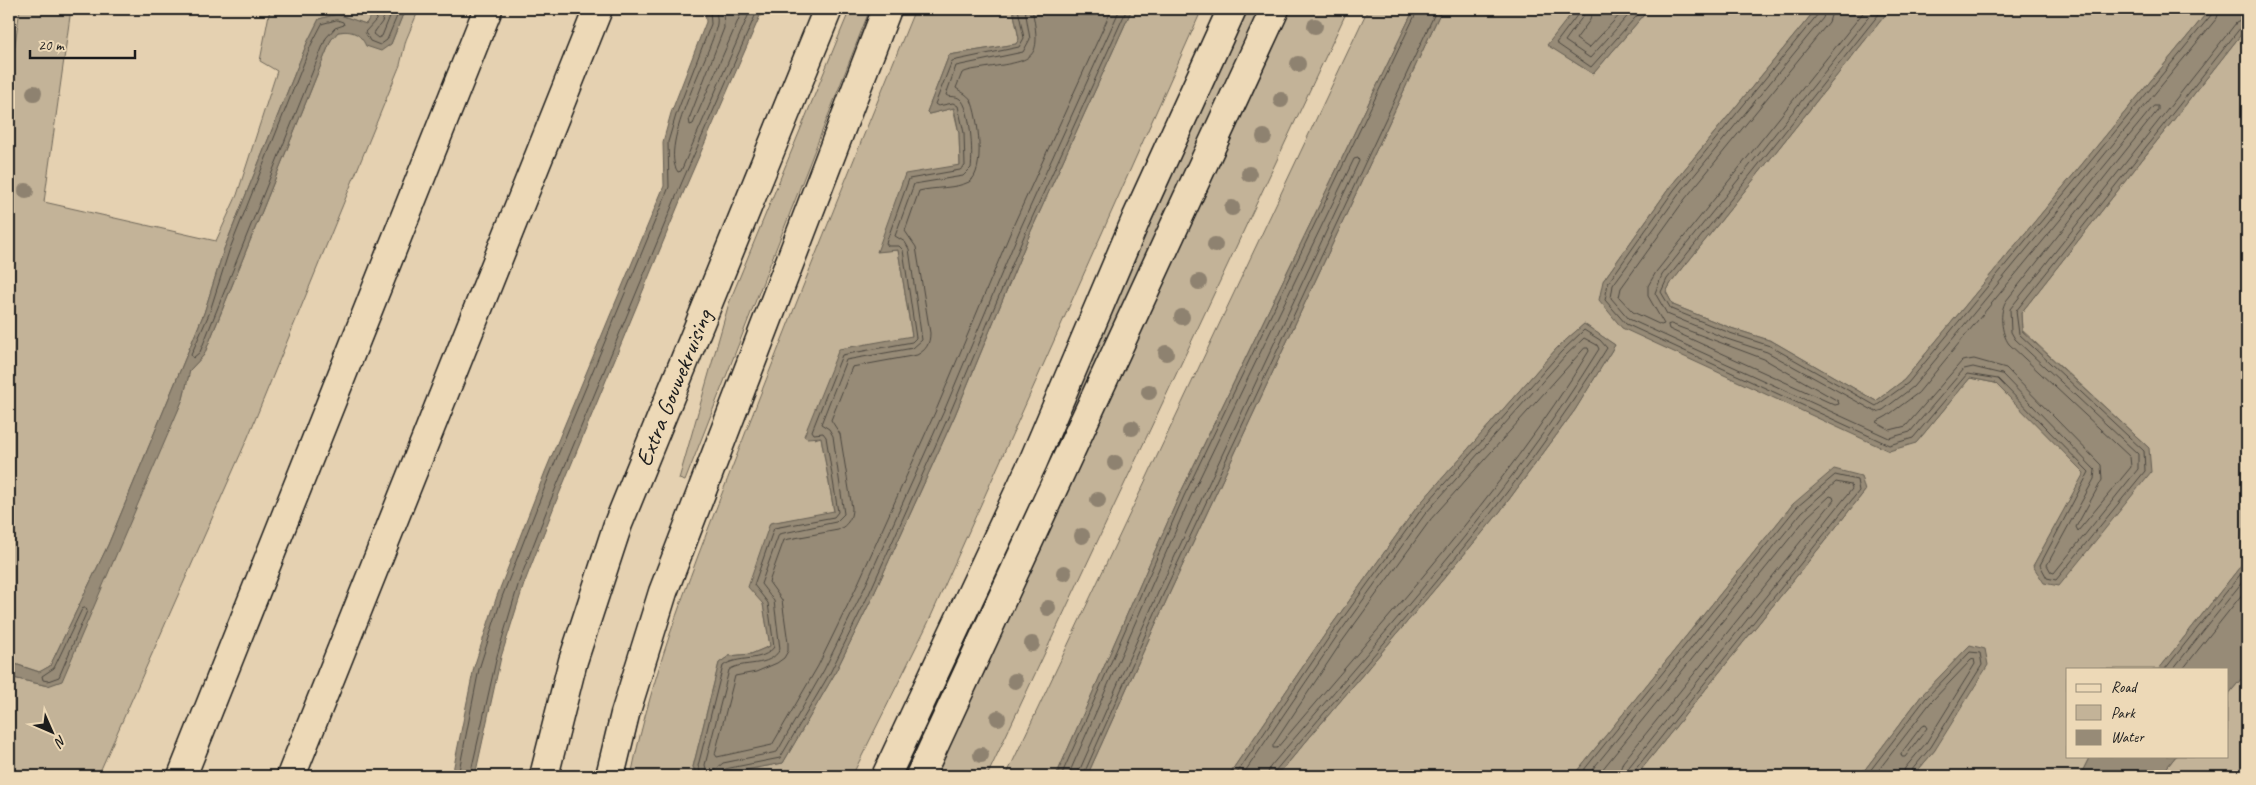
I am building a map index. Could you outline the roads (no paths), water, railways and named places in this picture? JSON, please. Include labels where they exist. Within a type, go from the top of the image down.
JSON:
[{"type":"main road","points":[[182,776],[488,9]]},
{"type":"main road","points":[[291,776],[598,9]]},
{"type":"main road","name":"Extra Gouwekruising","points":[[544,776],[572,661],[618,524],[828,9]]},
{"type":"main road","points":[[610,776],[625,714],[663,592],[888,9]]},
{"type":"main road","points":[[886,776],[1033,462],[1134,225],[1232,9]]},
{"type":"main road","points":[[920,776],[1275,9]]},
{"type":"water","points":[[375,9],[405,9],[391,44],[381,51],[366,46],[358,35],[351,32],[338,32],[331,40],[204,355],[190,370],[183,399],[62,681],[48,686],[9,677],[9,662],[39,672],[50,666],[108,545],[204,313],[224,249],[307,43],[319,19],[337,14],[366,24]]},
{"type":"water","points":[[705,9],[763,9],[687,184],[524,584],[501,657],[475,776],[452,776],[474,667],[497,596],[545,472],[664,186],[663,142],[671,113],[706,22]]},
{"type":"water","points":[[1013,9],[1132,9],[1031,231],[955,415],[873,596],[834,675],[783,763],[714,776],[697,775],[693,767],[719,663],[729,656],[751,654],[770,646],[763,604],[748,587],[770,523],[834,511],[821,437],[807,438],[804,436],[839,349],[912,336],[898,250],[877,252],[905,174],[960,165],[959,133],[954,108],[929,114],[927,112],[949,55],[1016,44],[1019,39]]},
{"type":"water","points":[[1414,9],[1442,9],[1171,590],[1087,776],[1056,776],[1180,494]]},
{"type":"water","points":[[1575,9],[1649,9],[1593,74],[1547,45]]},
{"type":"water","points":[[1816,9],[1890,9],[1671,283],[1666,292],[1673,305],[1731,328],[1772,341],[1876,401],[1904,380],[2210,9],[2247,9],[2247,27],[2021,313],[2022,331],[2149,448],[2151,472],[2059,586],[2044,583],[2033,566],[2084,473],[1995,383],[1970,378],[1916,443],[1889,451],[1622,328],[1599,300],[1603,281],[1670,187]]},
{"type":"water","points":[[1584,324],[1615,345],[1575,410],[1499,513],[1277,776],[1228,776],[1326,633],[1417,507],[1557,348]]},
{"type":"water","points":[[1834,469],[1861,476],[1865,491],[1636,776],[1573,776],[1793,504]]},
{"type":"water","points":[[2247,558],[2247,672],[2228,695],[2228,668],[2160,668]]},
{"type":"water","points":[[1970,645],[1985,649],[1988,665],[1935,750],[1913,776],[1860,776],[1922,695]]},
{"type":"water","points":[[2089,758],[2174,758],[2160,776],[2080,776]]}]
